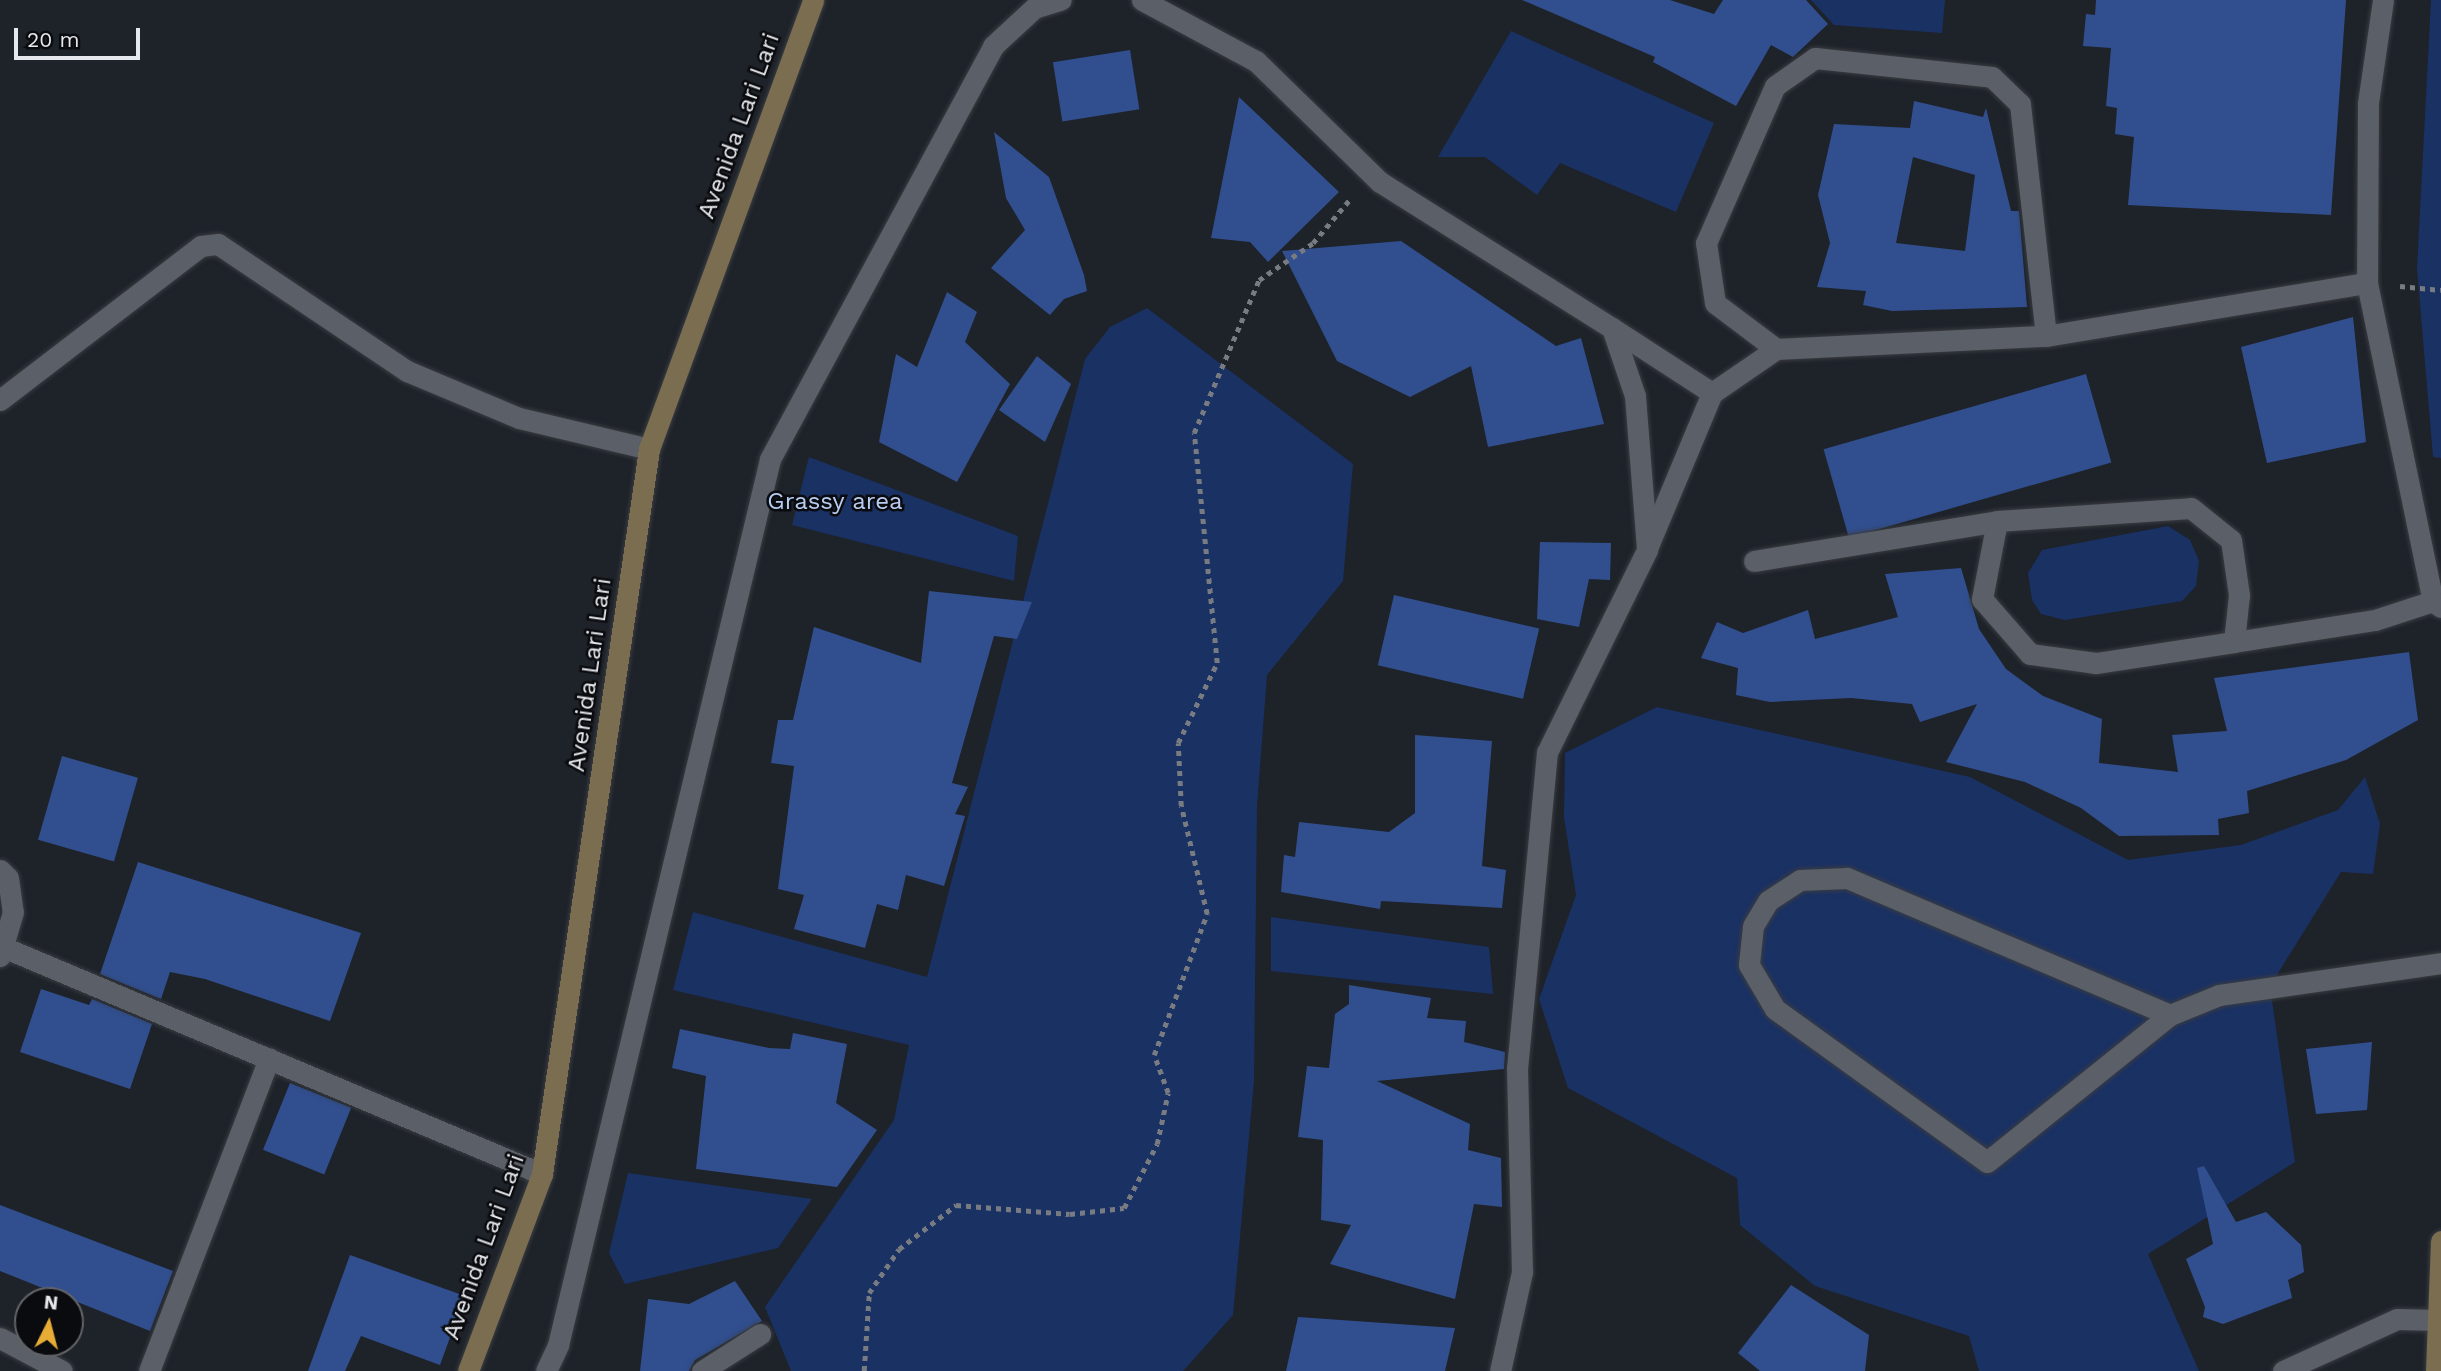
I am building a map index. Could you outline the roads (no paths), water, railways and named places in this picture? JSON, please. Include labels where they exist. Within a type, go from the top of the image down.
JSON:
[{"type":"street","name":"Avenida Lari Lari","points":[[468,1371],[542,1174],[649,449],[813,0]]},
{"type":"street","points":[[546,1371],[558,1345],[770,459],[993,46],[1034,8],[1061,0]]},
{"type":"street","points":[[1142,0],[1256,61],[1371,174],[1712,393]]},
{"type":"street","points":[[1997,521],[1982,599],[2030,654],[2096,663],[2375,620],[2437,604],[2368,283],[2368,103],[2383,0]]},
{"type":"street","points":[[1776,349],[1715,303],[1706,243],[1775,86],[1815,58],[1992,77],[2020,104],[2046,336]]},
{"type":"street","points":[[0,400],[201,246],[218,244],[407,371],[519,418],[649,449]]},
{"type":"street","points":[[1500,1371],[1522,1272],[1517,1068],[1547,752],[1647,550],[1712,393],[1776,349],[2046,336],[2368,283]]},
{"type":"street","points":[[1612,328],[1635,396],[1647,550]]},
{"type":"street","points":[[1754,561],[1997,521],[2191,508],[2231,540],[2239,595],[2234,642]]},
{"type":"street","points":[[0,870],[13,893],[2,951],[269,1058],[542,1174]]},
{"type":"street","points":[[2169,1015],[1847,878],[1800,880],[1768,901],[1753,926],[1749,965],[1775,1009],[1987,1162],[2169,1015],[2219,995],[2441,963]]},
{"type":"street","points":[[149,1371],[269,1058]]},
{"type":"street","points":[[2437,1371],[2441,1241]]},
{"type":"street","points":[[2283,1371],[2397,1319],[2438,1320]]},
{"type":"street","points":[[702,1371],[760,1334]]},
{"type":"street","points":[[0,1338],[62,1371]]},
{"type":"park label","name":"Grassy area","points":[[835,502]]}]
